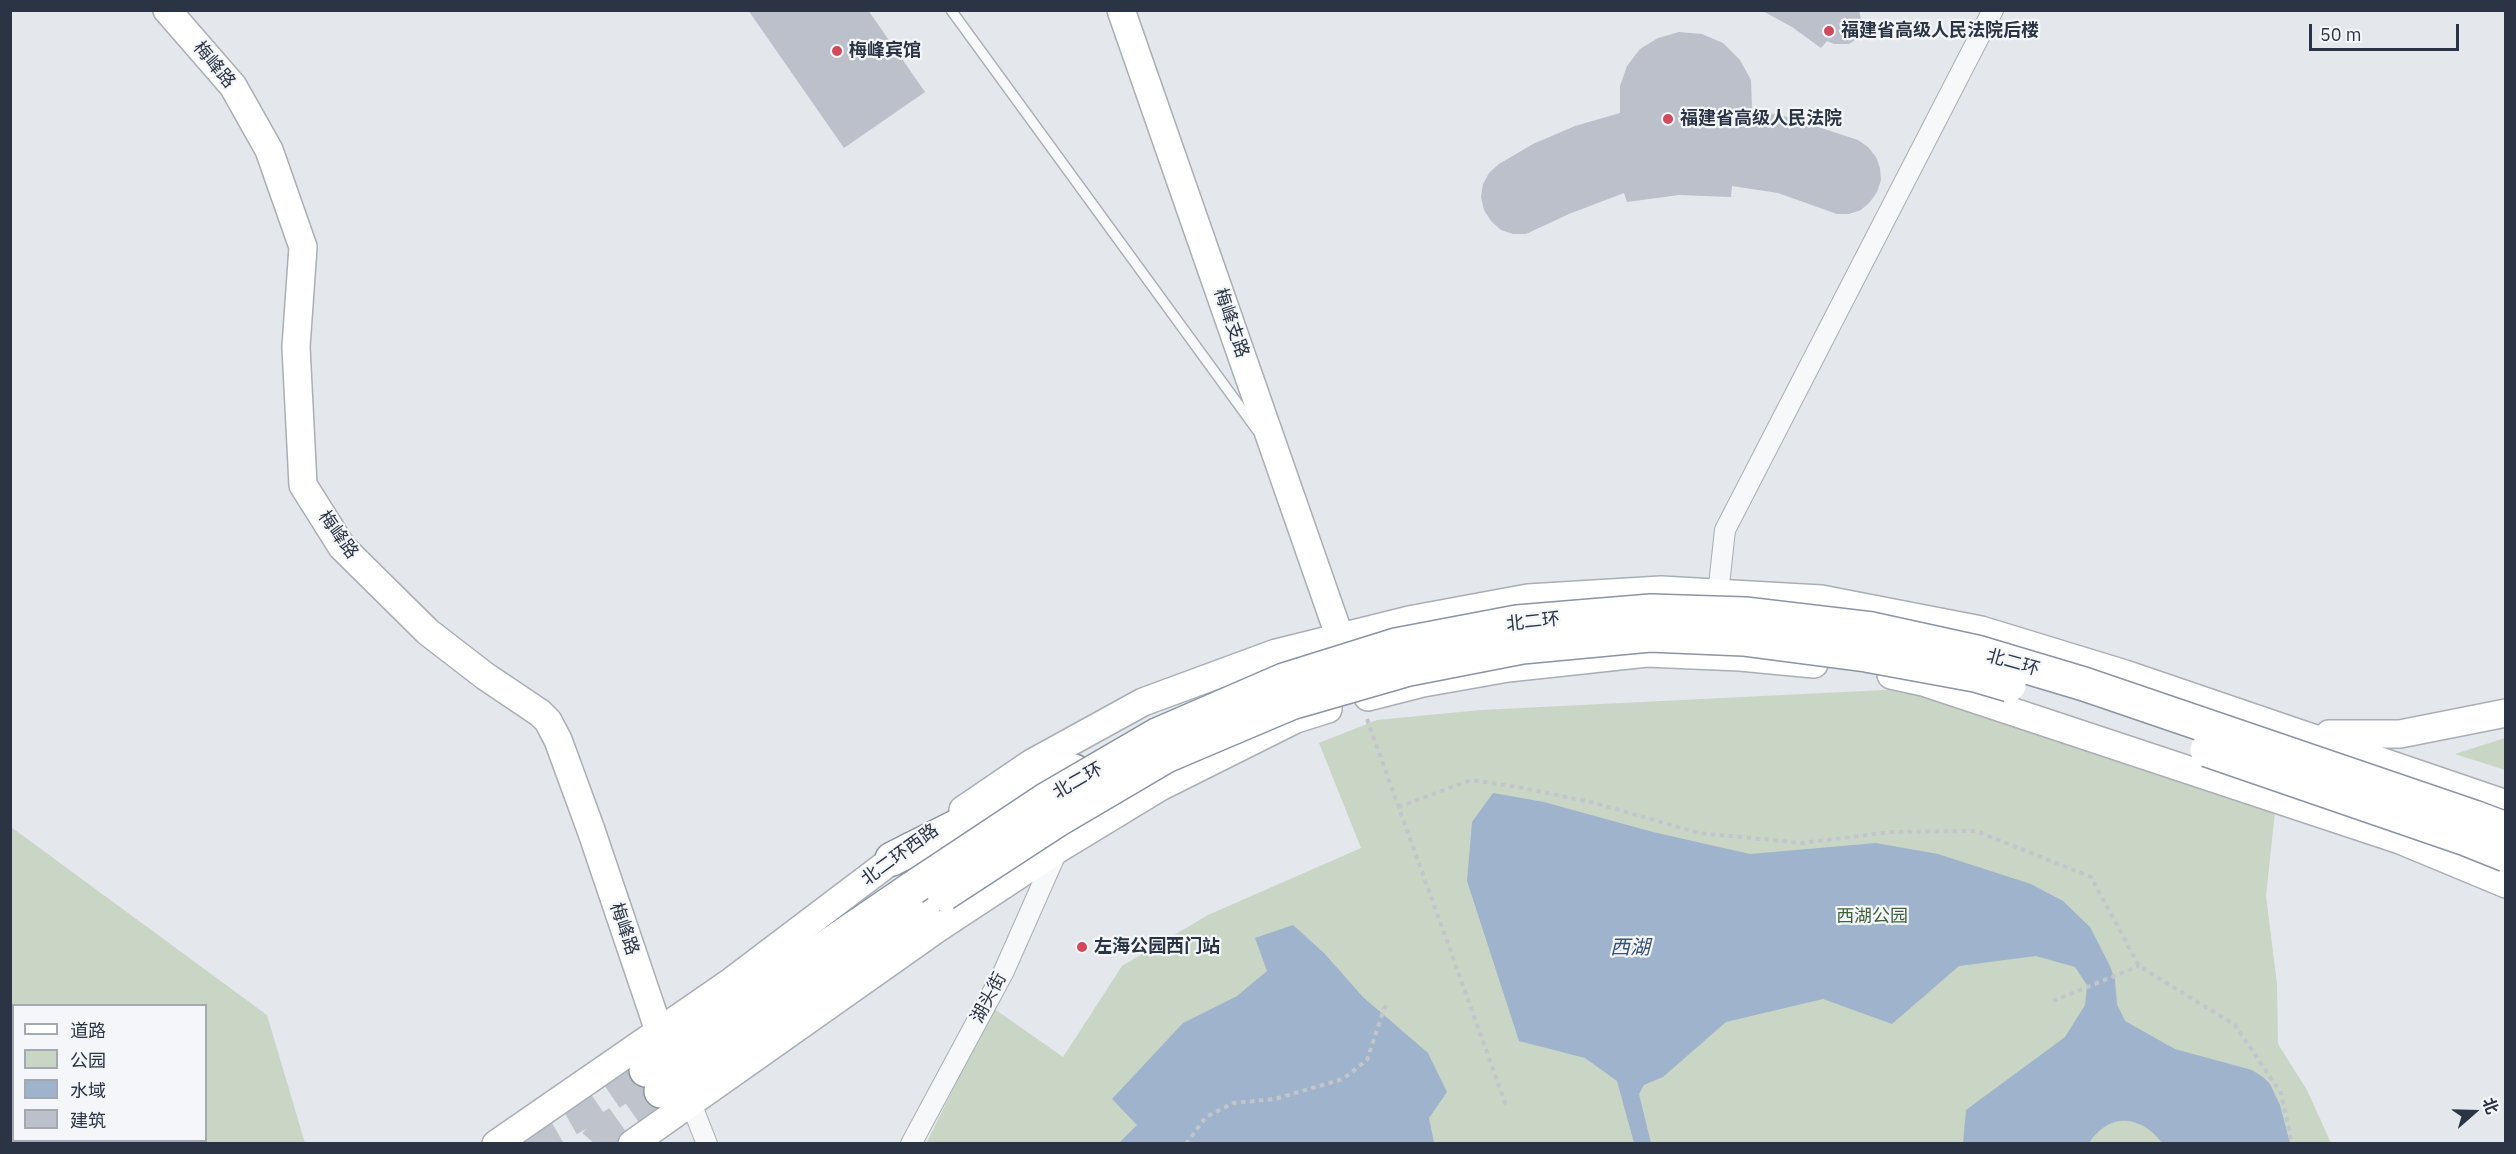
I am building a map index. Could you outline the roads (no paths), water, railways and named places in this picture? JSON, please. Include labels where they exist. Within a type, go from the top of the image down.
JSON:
[{"type":"highway","name":"北二环","points":[[666,1087],[1047,799],[1157,735],[1284,680],[1396,645],[1517,622],[1651,611],[1746,614],[1872,629],[1977,652],[2084,684],[2474,816],[2505,830]]},
{"type":"highway","name":"北二环","points":[[919,897],[1166,756],[1292,703],[1409,669],[1522,647],[1650,635],[1743,639],[1866,655],[1975,675],[2086,708],[2466,839],[2505,855]]},
{"type":"highway","points":[[892,859],[1023,793],[1157,735]]},
{"type":"main road","name":"梅峰路","points":[[167,10],[233,86],[269,150],[303,247],[296,347],[303,485],[342,547],[428,632],[548,721],[558,740],[591,830],[659,1031]]},
{"type":"main road","name":"梅峰支路","points":[[1121,10],[1340,636]]},
{"type":"main road","name":"北二环西路","points":[[496,1143],[732,981],[892,859],[1032,763],[1143,702],[1276,653],[1408,620],[1528,598],[1661,590],[1821,599],[1981,630],[2125,674],[2505,804]]},
{"type":"main road","points":[[1340,636],[1360,699]]},
{"type":"main road","points":[[632,1143],[666,1087],[928,935],[1058,849],[1160,787],[1296,719],[1423,683],[1508,668],[1647,653],[1740,657],[1842,666],[1923,682],[2400,840],[2505,884]]},
{"type":"main road","points":[[2299,732],[2400,734],[2505,713]]},
{"type":"street","points":[[1718,594],[1725,530],[1993,10]]},
{"type":"street","name":"湖头街","points":[[912,1143],[1004,971],[1058,849]]},
{"type":"street","points":[[666,1087],[707,1143]]},
{"type":"lane","points":[[951,10],[1281,463]]},
{"type":"water","name":"西湖","points":[[1493,793],[1544,802],[1653,832],[1750,854],[1876,843],[1938,854],[2031,884],[2063,901],[2090,927],[2110,966],[2115,980],[2117,1004],[2125,1021],[2175,1049],[2252,1070],[2264,1078],[2270,1084],[2280,1105],[2290,1143],[2162,1143],[2144,1127],[2135,1122],[2125,1121],[2106,1126],[2089,1143],[1963,1143],[1966,1110],[2065,1037],[2085,1005],[2087,985],[2075,967],[2036,956],[1959,966],[1892,1024],[1823,999],[1726,1022],[1663,1077],[1644,1085],[1639,1094],[1651,1143],[1634,1143],[1617,1081],[1585,1058],[1519,1041],[1467,881],[1472,822]]},
{"type":"water","points":[[1293,925],[1324,953],[1363,997],[1428,1053],[1447,1092],[1429,1118],[1434,1143],[1119,1143],[1137,1125],[1112,1099],[1183,1023],[1237,996],[1267,971],[1255,938]]},
{"type":"tunnel","points":[[526,1144],[593,1106],[646,1070]]},
{"type":"tunnel","points":[[595,1144],[608,1129],[661,1091]]},
{"type":"place","name":"福建省高级人民法院后楼","points":[[1829,31]]},
{"type":"place","name":"梅峰宾馆","points":[[837,51]]},
{"type":"place","name":"福建省高级人民法院","points":[[1668,119]]},
{"type":"place","name":"左海公园西门站","points":[[1082,947]]},
{"type":"park label","name":"西湖公园","points":[[1872,917]]}]
